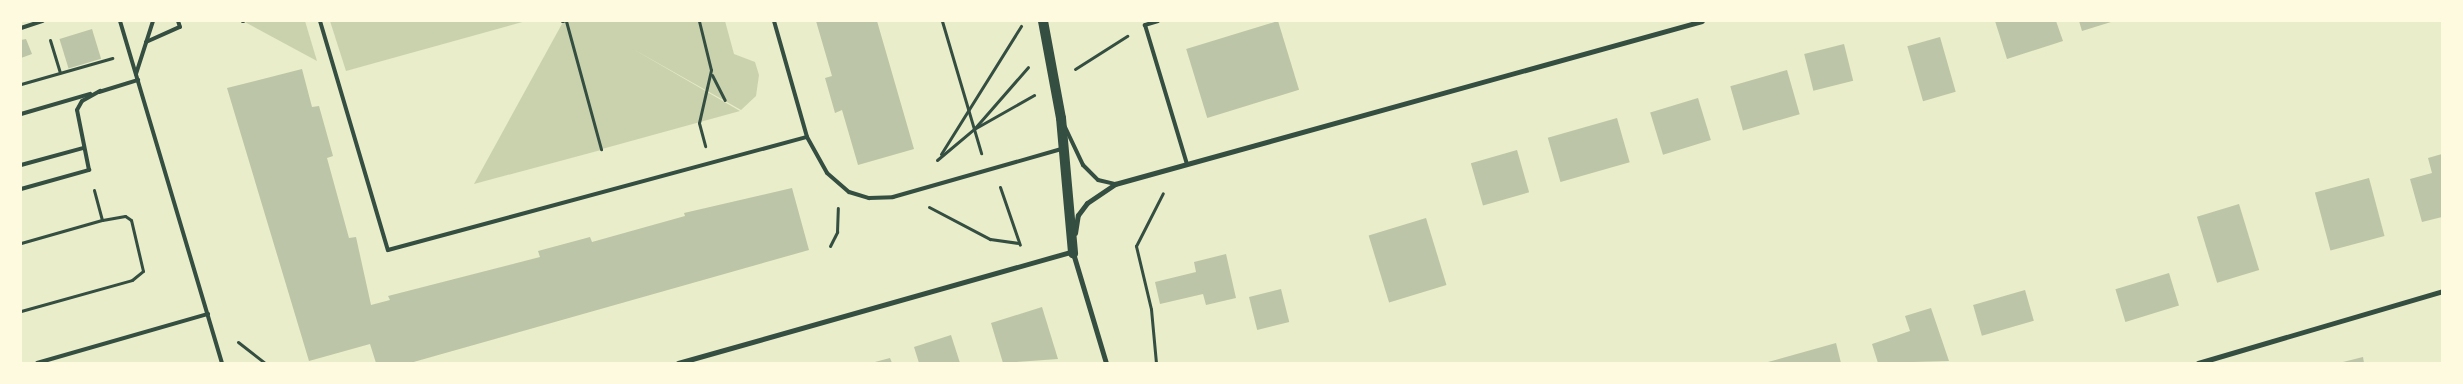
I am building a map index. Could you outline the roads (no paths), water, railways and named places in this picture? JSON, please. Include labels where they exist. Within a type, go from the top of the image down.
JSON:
[{"type":"main road","points":[[1043,21],[1061,118],[1073,252]]},
{"type":"street","points":[[1106,363],[1073,252],[1078,215],[1097,192],[1115,184],[1702,21]]},
{"type":"street","points":[[678,363],[1073,252]]},
{"type":"street","points":[[2198,363],[2442,292]]},
{"type":"lane","points":[[21,28],[43,21]]},
{"type":"lane","points":[[120,21],[222,363]]},
{"type":"lane","points":[[136,74],[152,21]]},
{"type":"lane","points":[[146,42],[180,26],[178,21]]},
{"type":"lane","points":[[320,21],[388,250],[807,137]]},
{"type":"lane","points":[[774,21],[807,137],[826,173],[849,192],[869,198],[893,197],[1064,149]]},
{"type":"lane","points":[[1158,21],[1144,23],[1187,164]]},
{"type":"lane","points":[[21,114],[138,80]]},
{"type":"lane","points":[[21,189],[89,170],[83,148],[77,110],[82,100],[100,91]]},
{"type":"lane","points":[[1061,118],[1082,165],[1098,180],[1115,184]]},
{"type":"lane","points":[[21,165],[83,148]]},
{"type":"lane","points":[[37,363],[208,314]]}]
